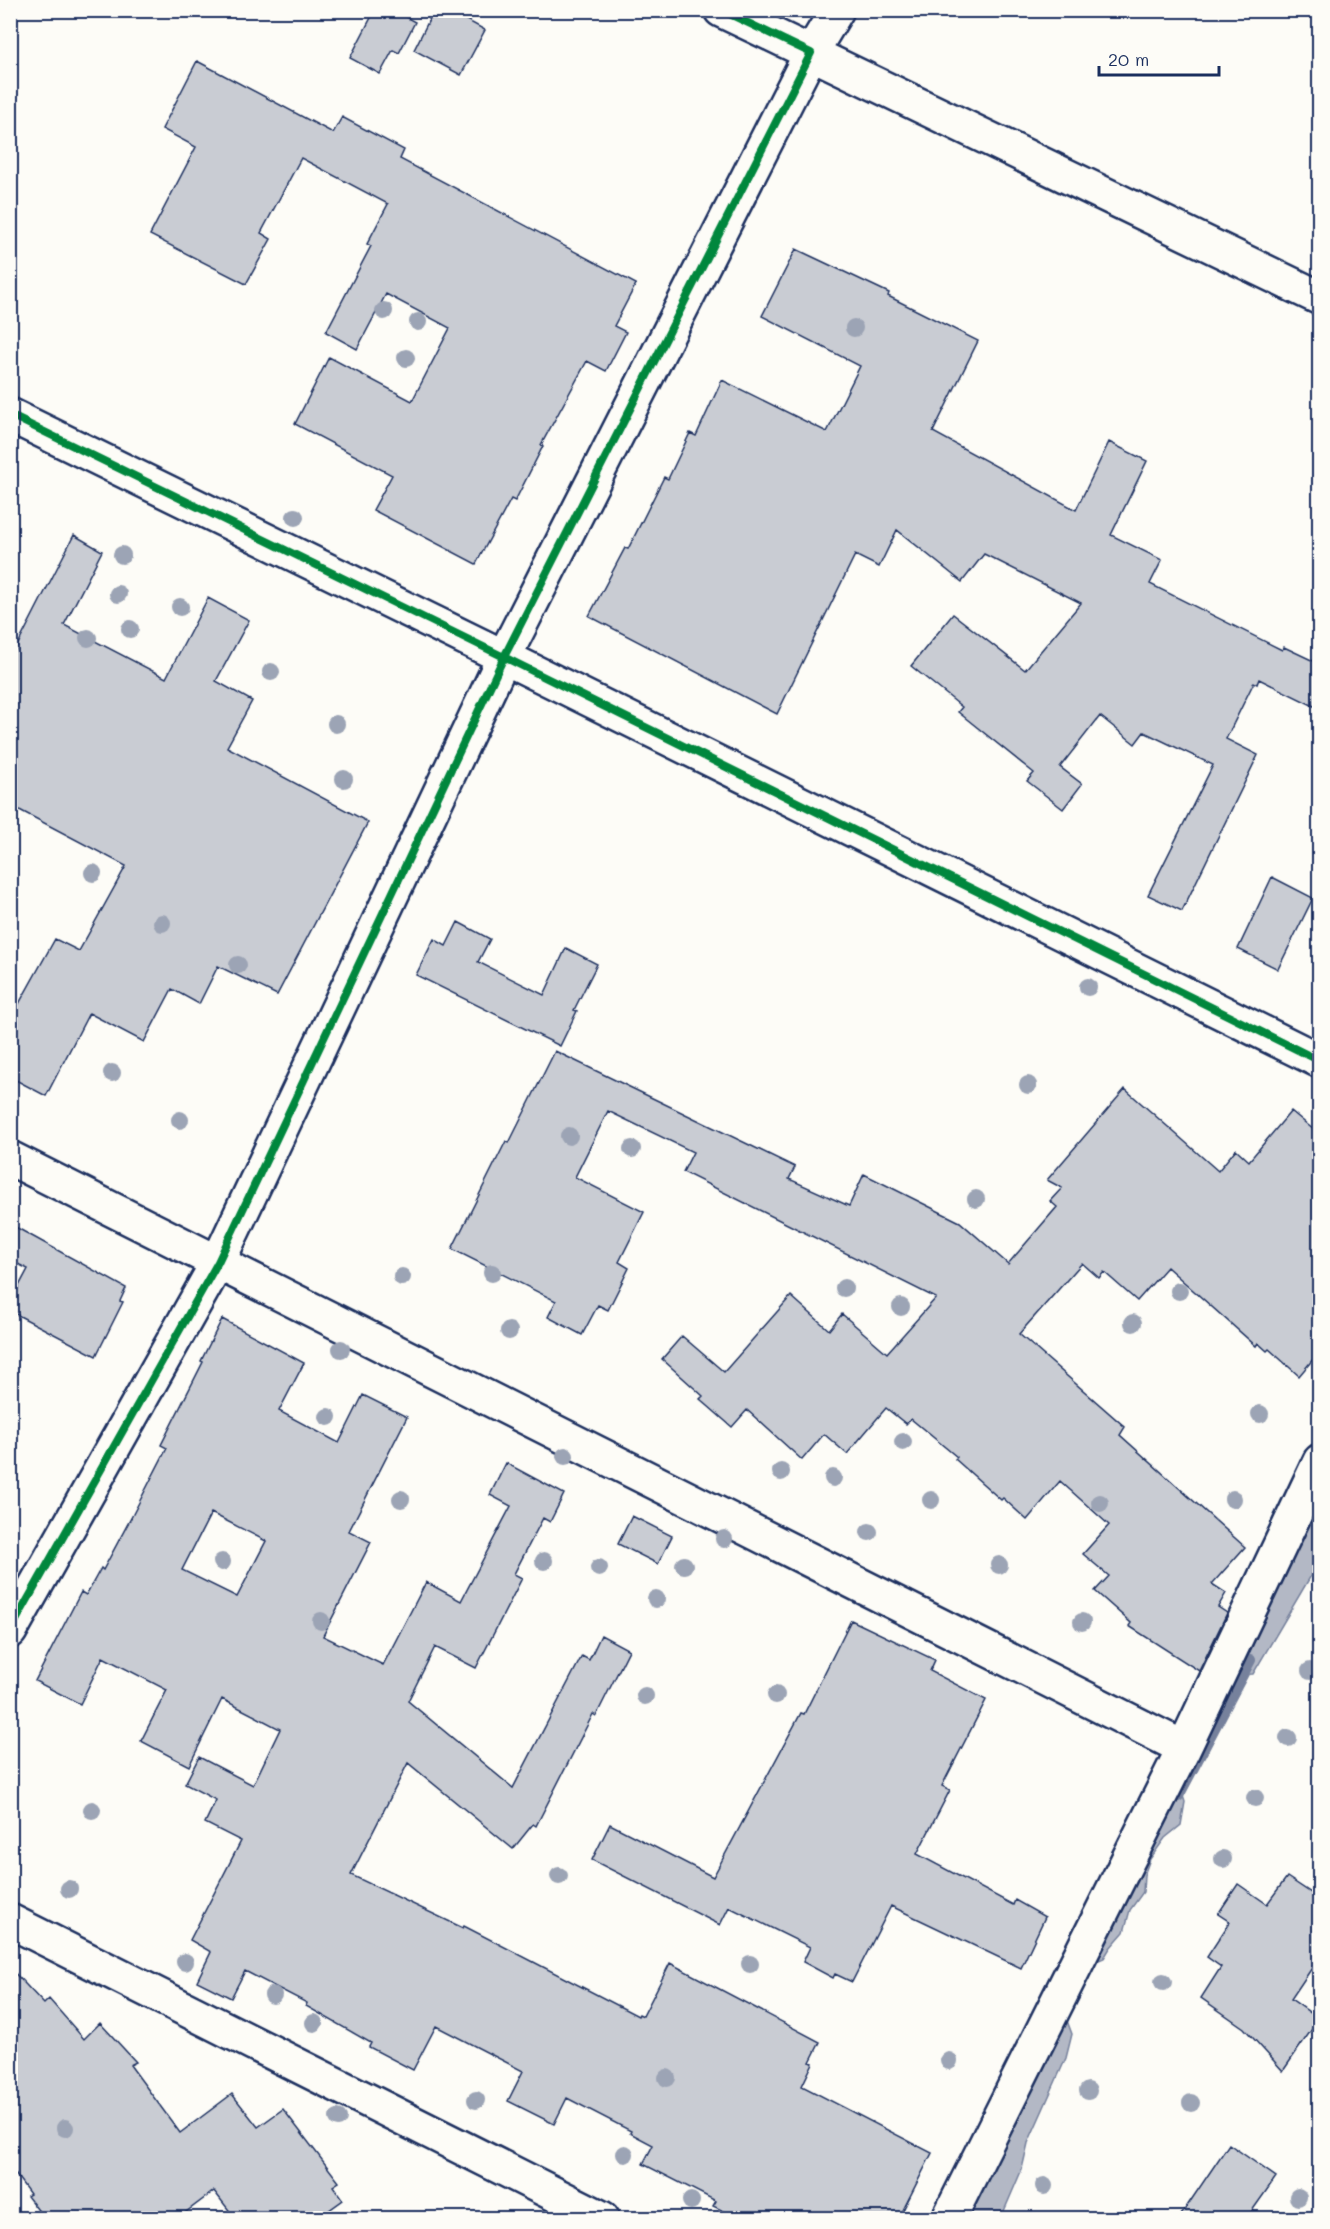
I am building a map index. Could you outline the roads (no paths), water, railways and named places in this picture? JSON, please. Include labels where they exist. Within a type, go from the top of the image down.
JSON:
[{"type":"street","points":[[721,10],[1320,298]]},
{"type":"street","points":[[10,1630],[218,1262],[504,657],[811,53],[837,10]]},
{"type":"street","points":[[10,415],[1320,1061]]},
{"type":"street","points":[[10,1158],[1184,1748]]},
{"type":"street","points":[[949,2218],[1184,1748],[1320,1461]]},
{"type":"street","points":[[10,1921],[602,2218]]},
{"type":"waterway","points":[[1178,1796],[1250,1660]]}]
